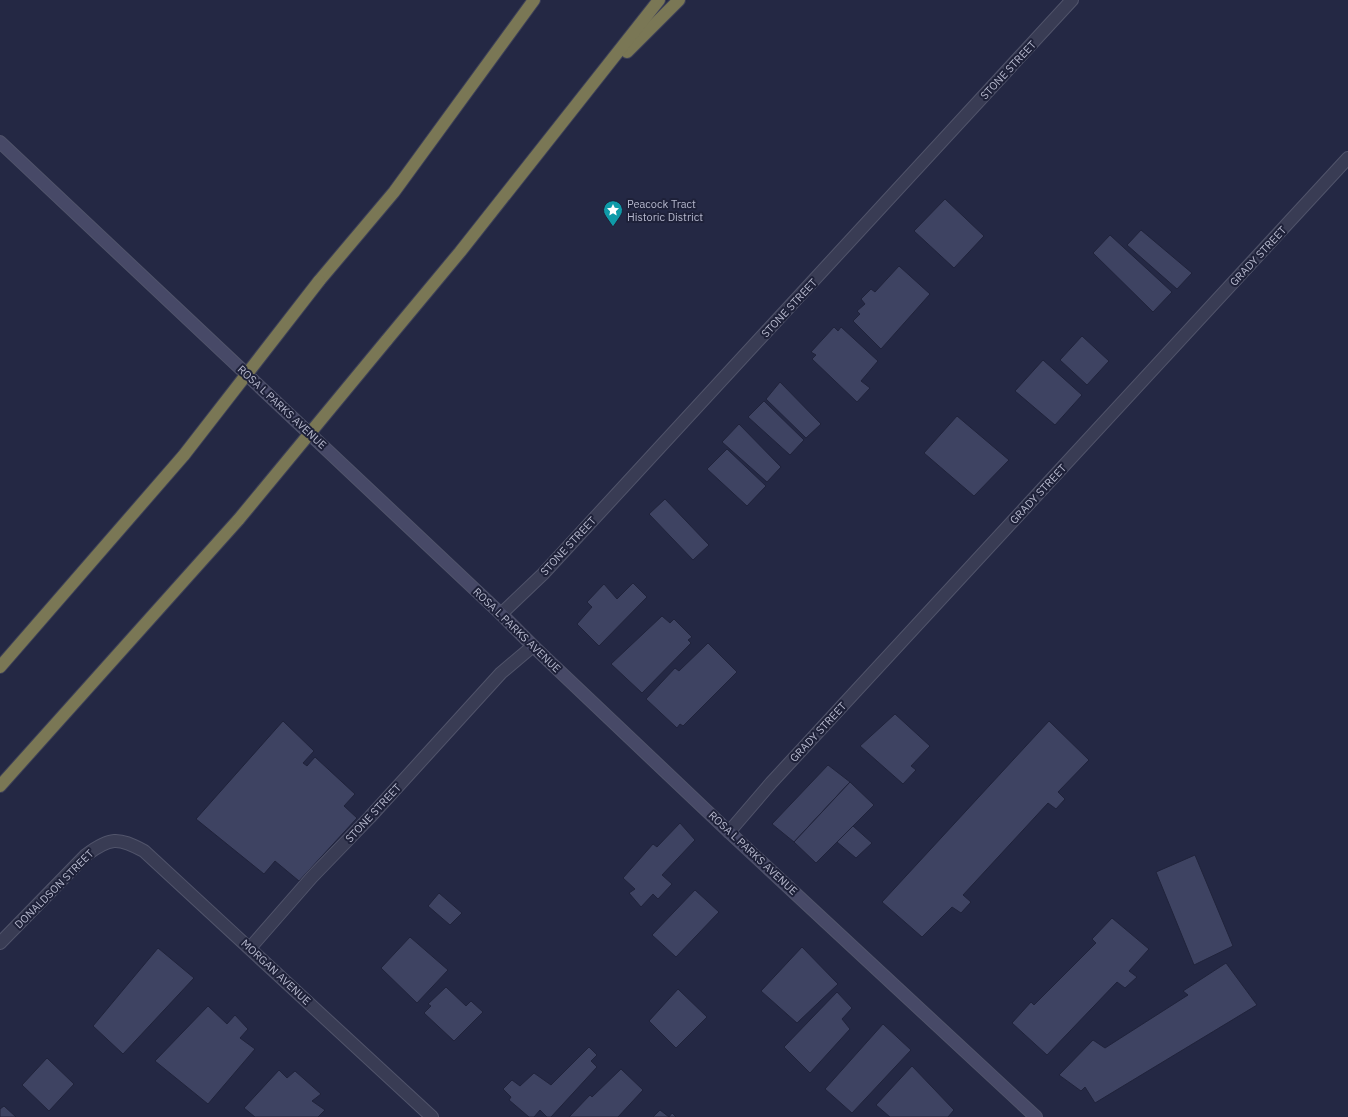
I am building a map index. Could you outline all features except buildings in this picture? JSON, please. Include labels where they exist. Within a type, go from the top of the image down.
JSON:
[{"type":"highway","points":[[0,667],[184,454],[319,282],[394,192],[534,0]]},
{"type":"highway","points":[[0,786],[239,519],[460,252],[659,0]]},
{"type":"highway","points":[[592,86],[679,0]]},
{"type":"street","name":"STONE STREET","points":[[501,614],[543,574],[1072,0]]},
{"type":"street","name":"ROSA L PARKS AVENUE","points":[[0,142],[501,614],[729,832],[1036,1117]]},
{"type":"street","name":"GRADY STREET","points":[[729,832],[782,771],[1348,158]]},
{"type":"street","name":"STONE STREET","points":[[250,948],[312,877],[370,817],[501,673],[533,646]]},
{"type":"street","name":"MORGAN AVENUE","points":[[113,840],[126,841],[144,851],[432,1117]]},
{"type":"street","name":"DONALDSON STREET","points":[[0,943],[86,855],[97,847],[113,840]]},
{"type":"place","name":"Peacock Tract Historic District","points":[[613,227]]}]
